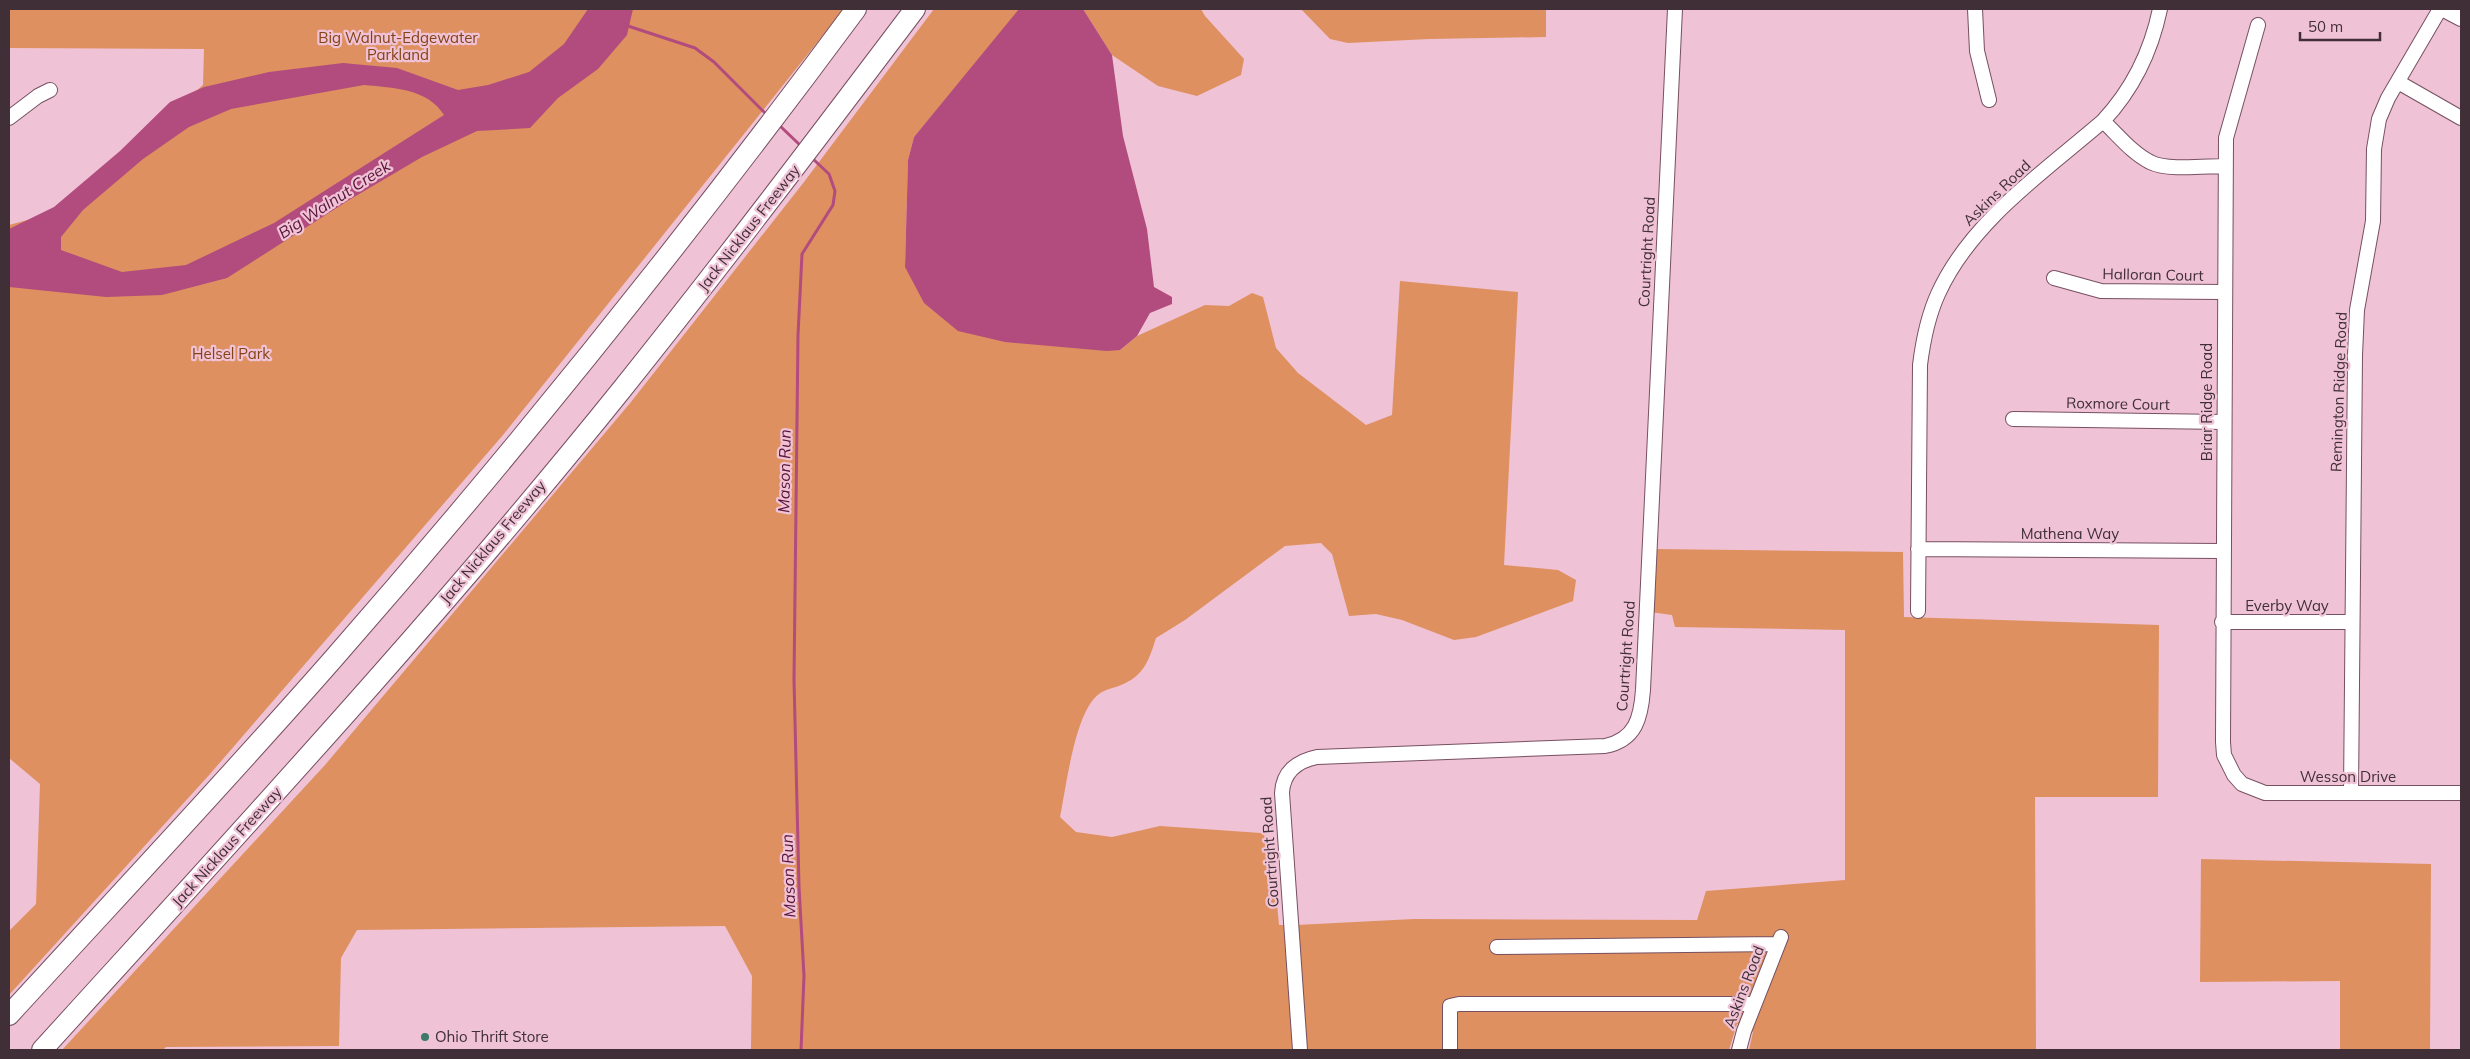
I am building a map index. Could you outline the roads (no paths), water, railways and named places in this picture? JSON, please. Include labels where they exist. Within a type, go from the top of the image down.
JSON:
[{"type":"highway","points":[[9,1014],[183,828],[353,636],[574,372],[787,102],[856,9]]},
{"type":"highway","name":"Jack Nicklaus Freeway","points":[[42,1050],[334,728],[475,565],[624,387],[793,172],[915,9]]},
{"type":"main road","points":[[2444,9],[2461,18]]},
{"type":"street","name":"Courtright Road","points":[[1300,1050],[1282,793],[1284,780],[1293,767],[1301,761],[1317,756],[1605,746],[1618,742],[1628,736],[1639,720],[1642,705],[1675,9]]},
{"type":"street","points":[[1975,9],[1977,51],[1989,100]]},
{"type":"street","name":"Askins Road","points":[[1918,611],[1920,365],[1924,337],[1937,295],[1956,262],[1983,227],[2103,121],[2128,91],[2145,57],[2160,9]]},
{"type":"street","name":"Remington Ridge Road","points":[[2351,793],[2353,421],[2357,310],[2373,221],[2375,136],[2388,98],[2440,9]]},
{"type":"street","name":"Briar Ridge Road","points":[[2238,780],[2224,755],[2222,551],[2225,166],[2230,122],[2258,25]]},
{"type":"street","points":[[2398,82],[2461,118]]},
{"type":"street","points":[[9,118],[38,96],[50,90]]},
{"type":"street","points":[[2103,121],[2140,156],[2152,164],[2225,166]]},
{"type":"street","name":"Halloran Court","points":[[2054,278],[2101,291],[2224,292]]},
{"type":"street","name":"Roxmore Court","points":[[2013,419],[2223,422]]},
{"type":"street","name":"Mathena Way","points":[[1918,549],[2222,551]]},
{"type":"street","name":"Everby Way","points":[[2222,622],[2352,622]]},
{"type":"street","name":"Wesson Drive","points":[[2238,780],[2253,789],[2265,793],[2461,793]]},
{"type":"street","name":"Askins Road","points":[[1497,947],[1780,940],[1754,1004],[1739,1050]]},
{"type":"street","points":[[1450,1050],[1450,1006],[1459,1004],[1754,1004]]},
{"type":"water","name":"Big Walnut Creek","points":[[588,9],[633,9],[627,35],[598,69],[558,98],[530,128],[477,131],[422,157],[349,200],[227,278],[162,295],[106,297],[9,287],[9,229],[54,207],[120,151],[170,102],[204,87],[269,72],[343,63],[397,68],[458,90],[488,85],[529,72],[564,44]],"holes":[[[364,85],[398,89],[419,94],[437,106],[444,115],[274,223],[186,265],[122,272],[61,250],[61,237],[83,210],[143,159],[189,127],[231,109]]]},
{"type":"water","points":[[1019,9],[1083,9],[1112,55],[1123,136],[1147,229],[1154,287],[1172,297],[1172,304],[1150,313],[1137,336],[1120,350],[1107,351],[1005,342],[958,331],[924,303],[905,267],[908,160],[914,137]]},
{"type":"waterway","name":"Mason Run","points":[[625,25],[695,48],[714,62],[768,116]]},
{"type":"waterway","name":"Mason Run","points":[[779,125],[801,146]]},
{"type":"waterway","name":"Mason Run","points":[[801,1050],[804,976],[799,887],[794,680],[798,335],[802,254],[833,205],[835,191],[829,174],[812,158]]},
{"type":"place","name":"Ohio Thrift Store","points":[[425,1037]]},
{"type":"park label","name":"Big Walnut-Edgewater Parkland","points":[[398,46]]},
{"type":"park label","name":"Helsel Park","points":[[231,354]]}]
